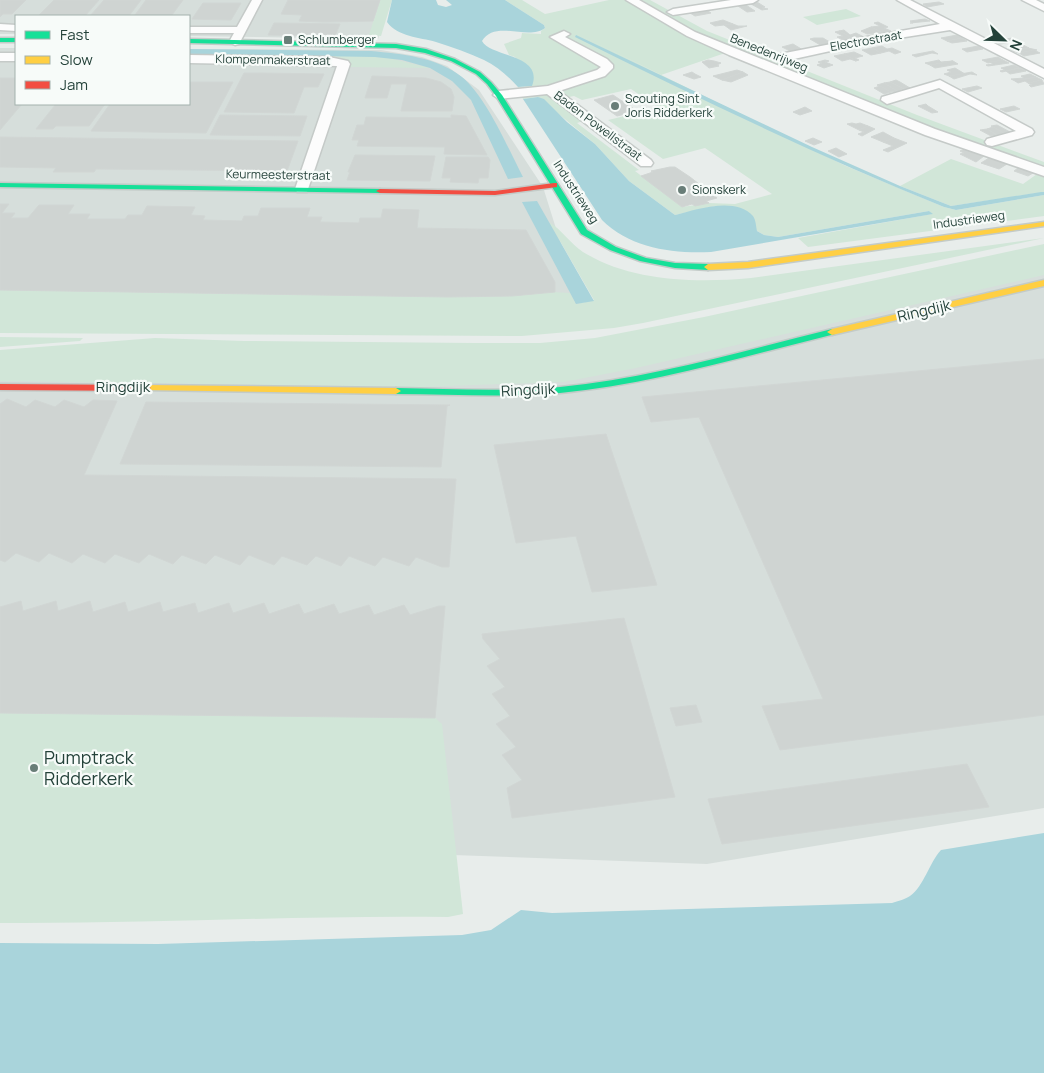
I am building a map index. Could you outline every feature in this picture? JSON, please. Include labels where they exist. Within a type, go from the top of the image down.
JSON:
[{"type":"street","points":[[235,42],[257,0]]},
{"type":"street","points":[[631,0],[691,34],[930,132],[1044,172]]},
{"type":"street","name":"Benedenrijweg","points":[[654,0],[697,24],[834,79]]},
{"type":"street","points":[[673,12],[753,0]]},
{"type":"street","points":[[902,0],[1044,74]]},
{"type":"street","points":[[1027,0],[1044,8]]},
{"type":"street","name":"Electrostraat","points":[[780,58],[867,40],[951,26]]},
{"type":"street","points":[[0,28],[15,28]]},
{"type":"street","points":[[190,30],[240,30]]},
{"type":"street","name":"Baden Powellstraat","points":[[500,95],[550,90],[600,73],[607,68],[605,63],[556,37],[564,34]]},
{"type":"street","points":[[0,40],[15,40]]},
{"type":"street","name":"Industrieweg","points":[[190,41],[372,44],[419,50],[468,66],[488,80],[500,95],[584,232],[600,245],[621,255],[668,267],[705,269],[748,265],[1044,224]]},
{"type":"street","points":[[0,57],[15,57]]},
{"type":"street","name":"Klompenmakerstraat","points":[[190,59],[329,60],[344,64],[302,189]]},
{"type":"street","points":[[903,107],[883,99],[946,83],[1027,132],[992,142]]},
{"type":"street","name":"Baden Powellstraat","points":[[550,90],[646,163]]},
{"type":"street","points":[[966,131],[992,142],[1044,159]]},
{"type":"street","name":"Keurmeesterstraat","points":[[0,185],[495,193],[554,185]]},
{"type":"street","name":"Ringdijk","points":[[0,386],[482,392],[581,387],[627,379],[1044,283]]},
{"type":"shaded area","points":[[0,0],[391,0],[378,39],[190,36],[190,15],[15,15],[15,34],[0,34]]},
{"type":"shaded area","points":[[0,48],[15,48],[15,105],[190,105],[190,49],[381,50],[422,57],[447,66],[479,90],[543,187],[585,321],[0,313]]},
{"type":"shaded area","points":[[1044,264],[1044,808],[707,864],[0,839],[0,362],[563,367]]},
{"type":"green space","points":[[380,0],[392,0],[381,36],[369,35]]},
{"type":"green space","points":[[505,0],[522,0],[545,14],[609,0],[628,0],[728,52],[661,75],[846,166],[944,207],[956,210],[1044,195],[1044,216],[808,247],[798,238],[932,214],[929,211],[778,237],[764,235],[715,206],[675,215],[629,181],[595,144],[538,97],[523,99],[518,87],[532,86],[515,57],[509,55],[504,44],[521,38],[522,33],[541,34],[541,31],[545,28],[544,25]],"holes":[[[631,89],[659,108],[608,120],[663,159],[705,148],[772,194],[735,204],[709,203],[682,207],[635,171],[639,170],[577,123],[583,121],[554,100],[574,96],[582,100]]]},
{"type":"green space","points":[[635,0],[650,0],[707,31],[917,115],[1044,162],[1044,170],[994,153],[700,36]]},
{"type":"green space","points":[[846,9],[861,16],[817,25],[803,17]]},
{"type":"green space","points":[[190,54],[349,55],[389,58],[430,68],[348,67],[349,65],[244,58],[190,58]]},
{"type":"green space","points":[[951,159],[1023,184],[1037,174],[1044,176],[1044,192],[951,206],[900,186]]},
{"type":"green space","points":[[549,222],[583,252],[602,262],[643,275],[687,280],[751,278],[1044,238],[614,328],[522,336],[0,333],[0,290],[443,297],[512,296],[552,292],[570,293],[576,304],[594,300]]},
{"type":"green space","points":[[1044,244],[1044,275],[636,368],[564,382],[419,387],[0,381],[0,350],[155,338],[244,341],[540,343],[595,338],[704,317]]},
{"type":"green space","points":[[0,337],[83,338],[80,341],[0,347]]},
{"type":"green space","points":[[0,712],[434,717],[442,724],[463,914],[448,917],[0,923]]},
{"type":"water","points":[[392,0],[436,0],[438,5],[446,7],[452,5],[446,0],[505,0],[544,25],[545,28],[530,32],[495,32],[488,35],[482,41],[495,50],[524,62],[534,76],[532,86],[518,87],[502,72],[484,60],[436,42],[409,36],[397,31],[387,22]]},
{"type":"water","points":[[576,35],[812,147],[900,186],[951,206],[1041,192],[1044,192],[1044,195],[956,210],[944,207],[850,167],[666,82],[575,37]]},
{"type":"water","points":[[190,49],[371,51],[407,55],[442,65],[462,77],[480,97],[523,177],[508,179],[471,100],[452,81],[430,68],[402,60],[375,57],[190,54]]},
{"type":"water","points":[[538,97],[544,99],[567,122],[595,144],[629,181],[675,215],[715,206],[736,207],[745,210],[753,216],[757,231],[764,235],[778,237],[929,211],[933,214],[711,252],[682,252],[639,243],[613,229],[602,220],[523,99]]},
{"type":"water","points":[[537,201],[594,301],[576,304],[522,202]]},
{"type":"water","points":[[1044,833],[1044,1073],[0,1073],[0,943],[158,944],[462,935],[491,930],[521,910],[552,913],[892,903],[906,898],[915,892],[941,850]]},
{"type":"building","points":[[0,0],[26,0],[12,14],[3,14],[0,17]]},
{"type":"building","points":[[54,0],[99,0],[86,15],[39,15]]},
{"type":"building","points":[[104,0],[141,0],[130,15],[91,15]]},
{"type":"building","points":[[146,0],[183,0],[172,15],[135,15]]},
{"type":"building","points":[[288,0],[380,0],[373,21],[324,22],[299,21],[302,15],[281,14]]},
{"type":"building","points":[[757,2],[765,7],[762,8],[768,9],[762,10],[751,4]]},
{"type":"building","points":[[939,2],[944,4],[927,7],[923,4]]},
{"type":"building","points":[[203,3],[241,3],[231,20],[192,19]]},
{"type":"building","points":[[746,5],[755,11],[747,12],[738,6]]},
{"type":"building","points":[[700,11],[711,13],[695,16],[690,13]]},
{"type":"building","points":[[925,19],[930,21],[913,23],[910,21]]},
{"type":"building","points":[[723,20],[733,24],[715,26],[710,23]]},
{"type":"building","points":[[878,22],[888,27],[884,28],[891,31],[883,33],[871,27],[880,26],[874,23]]},
{"type":"building","points":[[274,23],[340,24],[335,36],[268,35]]},
{"type":"building","points":[[724,25],[747,26],[731,30]]},
{"type":"building","points":[[871,27],[883,33],[867,34],[861,31]]},
{"type":"building","points":[[844,30],[850,35],[856,33],[864,37],[854,39],[839,31]]},
{"type":"building","points":[[839,31],[854,39],[845,41],[837,37],[843,36],[835,32]]},
{"type":"building","points":[[957,35],[962,38],[947,41],[941,38]]},
{"type":"building","points":[[823,38],[833,44],[822,46],[810,39]]},
{"type":"building","points":[[962,38],[967,41],[952,43],[947,41]]},
{"type":"building","points":[[1014,39],[1010,40],[1013,42],[1000,44],[995,41]]},
{"type":"building","points":[[793,44],[803,50],[792,52],[782,47]]},
{"type":"building","points":[[1023,45],[1029,48],[1013,51],[1008,48]]},
{"type":"building","points":[[882,46],[901,52],[895,54],[889,51],[881,53],[872,48]]},
{"type":"building","points":[[978,46],[983,49],[967,52],[962,49]]},
{"type":"building","points":[[872,48],[881,53],[871,55],[862,50]]},
{"type":"building","points":[[1028,48],[1037,50],[1019,53],[1013,51]]},
{"type":"building","points":[[1034,50],[1040,53],[1024,56],[1019,53]]},
{"type":"building","points":[[933,51],[938,54],[932,53],[916,57],[912,55]]},
{"type":"building","points":[[854,52],[863,56],[855,58],[859,60],[856,61],[844,54]]},
{"type":"building","points":[[844,54],[856,61],[850,59],[842,61],[834,56]]},
{"type":"building","points":[[998,57],[1003,60],[988,63],[982,60]]},
{"type":"building","points":[[708,60],[721,63],[717,65],[719,66],[709,68],[702,62]]},
{"type":"building","points":[[939,60],[941,62],[953,61],[930,65],[925,63]]},
{"type":"building","points":[[1003,60],[1009,63],[986,65],[993,64],[990,62]]},
{"type":"building","points":[[829,61],[825,62],[833,65],[824,68],[817,65],[822,63],[818,62]]},
{"type":"building","points":[[953,61],[958,64],[935,68],[930,65]]},
{"type":"building","points":[[1014,65],[1020,68],[1000,71],[1005,70],[1001,68]]},
{"type":"building","points":[[955,68],[965,74],[949,76],[944,74],[951,72],[947,70]]},
{"type":"building","points":[[1020,68],[1026,71],[1010,74],[1006,71]]},
{"type":"building","points":[[737,70],[743,72],[722,80],[713,76]]},
{"type":"building","points":[[692,72],[701,77],[694,79],[683,75]]},
{"type":"building","points":[[743,72],[748,75],[731,82],[722,80]]},
{"type":"building","points":[[972,72],[977,75],[970,74],[954,79],[949,76]]},
{"type":"building","points":[[244,73],[324,74],[318,87],[304,87],[294,113],[224,112]]},
{"type":"building","points":[[1030,74],[1036,77],[1015,81],[1011,79],[1024,78],[1021,76]]},
{"type":"building","points":[[372,76],[426,78],[441,82],[451,89],[454,97],[452,111],[401,111],[407,84],[391,84],[387,98],[365,98]]},
{"type":"building","points":[[1036,77],[1042,80],[1028,83],[1025,81],[1018,83],[1015,81]]},
{"type":"building","points":[[0,78],[15,78],[15,105],[21,105],[0,130]]},
{"type":"building","points":[[896,80],[910,88],[904,89],[890,82]]},
{"type":"building","points":[[1042,80],[1044,84],[1031,87],[1029,85],[1032,85],[1028,83]]},
{"type":"building","points":[[190,82],[233,82],[206,133],[91,131],[109,105],[190,105]]},
{"type":"building","points":[[890,82],[904,89],[897,91],[884,83]]},
{"type":"building","points":[[884,83],[897,91],[891,92],[877,85]]},
{"type":"building","points":[[880,86],[891,92],[884,94],[874,88]]},
{"type":"building","points":[[977,86],[982,88],[968,92],[962,89]]},
{"type":"building","name":"Scouting Sint Joris Ridderkerk","points":[[613,95],[637,111],[617,116],[594,100]]},
{"type":"building","points":[[926,104],[938,112],[932,113],[918,106]]},
{"type":"building","points":[[55,105],[104,105],[89,126],[56,126],[53,129],[36,129]]},
{"type":"building","points":[[1014,106],[1020,109],[1006,112],[1000,109]]},
{"type":"building","points":[[805,107],[812,111],[800,115],[793,112]]},
{"type":"building","points":[[220,115],[307,116],[300,136],[210,135]]},
{"type":"building","points":[[451,115],[466,116],[487,155],[444,154],[445,147],[357,146],[359,140],[352,140],[357,125],[364,125],[366,117],[451,118]]},
{"type":"building","points":[[847,124],[868,126],[859,130]]},
{"type":"building","points":[[997,125],[1010,132],[1004,133],[991,126]]},
{"type":"building","points":[[868,126],[875,129],[862,136],[858,134],[864,132],[859,130]]},
{"type":"building","points":[[993,127],[1004,133],[997,135],[987,129]]},
{"type":"building","points":[[987,129],[997,135],[991,136],[980,130]]},
{"type":"building","points":[[883,132],[894,138],[883,142],[871,137]]},
{"type":"building","points":[[0,137],[298,141],[287,171],[96,169],[94,172],[53,172],[56,168],[0,167]]},
{"type":"building","points":[[813,138],[822,142],[814,145],[805,141]]},
{"type":"building","points":[[894,138],[907,143],[888,152],[883,150],[893,146],[883,142]]},
{"type":"building","points":[[836,148],[847,154],[839,157],[828,151]]},
{"type":"building","points":[[965,149],[984,156],[976,162],[960,154],[964,153],[960,151]]},
{"type":"building","points":[[355,155],[435,156],[430,181],[347,180]]},
{"type":"building","points":[[446,157],[488,157],[490,160],[488,178],[479,178],[478,183],[450,182],[451,178],[442,178]]},
{"type":"building","points":[[989,158],[1007,164],[999,169],[981,163]]},
{"type":"building","name":"Sionskerk","points":[[675,167],[717,198],[706,201],[709,203],[695,206],[692,204],[682,207],[641,176],[653,172],[651,171]]},
{"type":"building","points":[[1018,168],[1033,173],[1028,176],[1014,171]]},
{"type":"building","points":[[0,204],[9,204],[2,213],[15,213],[11,218],[28,218],[39,205],[74,205],[68,214],[90,214],[87,219],[125,219],[128,215],[142,215],[147,206],[195,207],[191,215],[205,216],[203,220],[242,221],[244,216],[258,216],[261,208],[310,208],[307,217],[322,217],[320,222],[359,223],[360,218],[381,218],[383,209],[419,210],[417,228],[526,230],[555,282],[555,292],[512,296],[448,297],[0,290]]},
{"type":"building","points":[[1044,359],[1044,715],[780,750],[762,706],[823,699],[699,417],[651,422],[642,397]]},
{"type":"building","points":[[7,399],[26,407],[35,400],[55,407],[64,400],[84,407],[93,400],[117,401],[84,475],[456,479],[449,567],[442,567],[416,557],[409,566],[383,557],[375,566],[349,556],[341,566],[316,556],[307,565],[282,556],[274,565],[249,555],[240,565],[215,555],[206,564],[182,555],[173,564],[149,554],[139,563],[115,554],[105,563],[83,554],[72,563],[49,553],[39,562],[16,553],[5,562],[0,560],[0,404]]},
{"type":"building","points":[[146,402],[450,405],[447,406],[441,467],[120,464]]},
{"type":"building","points":[[606,434],[657,585],[592,592],[576,536],[516,543],[494,445]]},
{"type":"building","points":[[21,601],[23,611],[56,601],[58,611],[90,601],[93,612],[125,602],[128,612],[160,602],[163,612],[195,603],[198,613],[229,603],[233,613],[264,603],[269,614],[299,604],[304,614],[334,604],[339,614],[369,605],[374,615],[404,605],[410,615],[445,606],[435,718],[0,713],[0,607]]},
{"type":"building","points":[[624,618],[675,797],[512,818],[507,788],[522,780],[502,755],[516,747],[496,724],[510,716],[492,694],[505,687],[487,666],[500,659],[483,639],[482,634]]},
{"type":"building","points":[[696,705],[702,722],[676,726],[670,708]]},
{"type":"building","points":[[967,764],[989,807],[722,844],[708,799]]},
{"type":"traffic: fast","points":[[0,40],[15,40]]},
{"type":"traffic: fast","points":[[190,41],[396,46],[426,51],[453,60],[478,73],[499,95],[584,232],[598,241],[643,260],[675,266],[708,267]]},
{"type":"traffic: fast","points":[[0,185],[380,191]]},
{"type":"traffic: fast","points":[[396,391],[513,392],[583,387],[677,369],[832,332]]},
{"type":"traffic: slow","points":[[708,267],[748,265],[1044,224]]},
{"type":"traffic: slow","points":[[832,332],[1044,283]]},
{"type":"traffic: slow","points":[[146,388],[396,391]]},
{"type":"traffic: jam","points":[[380,191],[495,193],[554,185]]},
{"type":"traffic: jam","points":[[0,387],[146,388]]},
{"type":"place","name":"Schlumberger","points":[[288,40]]},
{"type":"place","name":"Scouting Sint Joris Ridderkerk","points":[[615,106]]},
{"type":"place","name":"Sionskerk","points":[[682,190]]},
{"type":"place","name":"Pumptrack Ridderkerk","points":[[34,768]]}]
